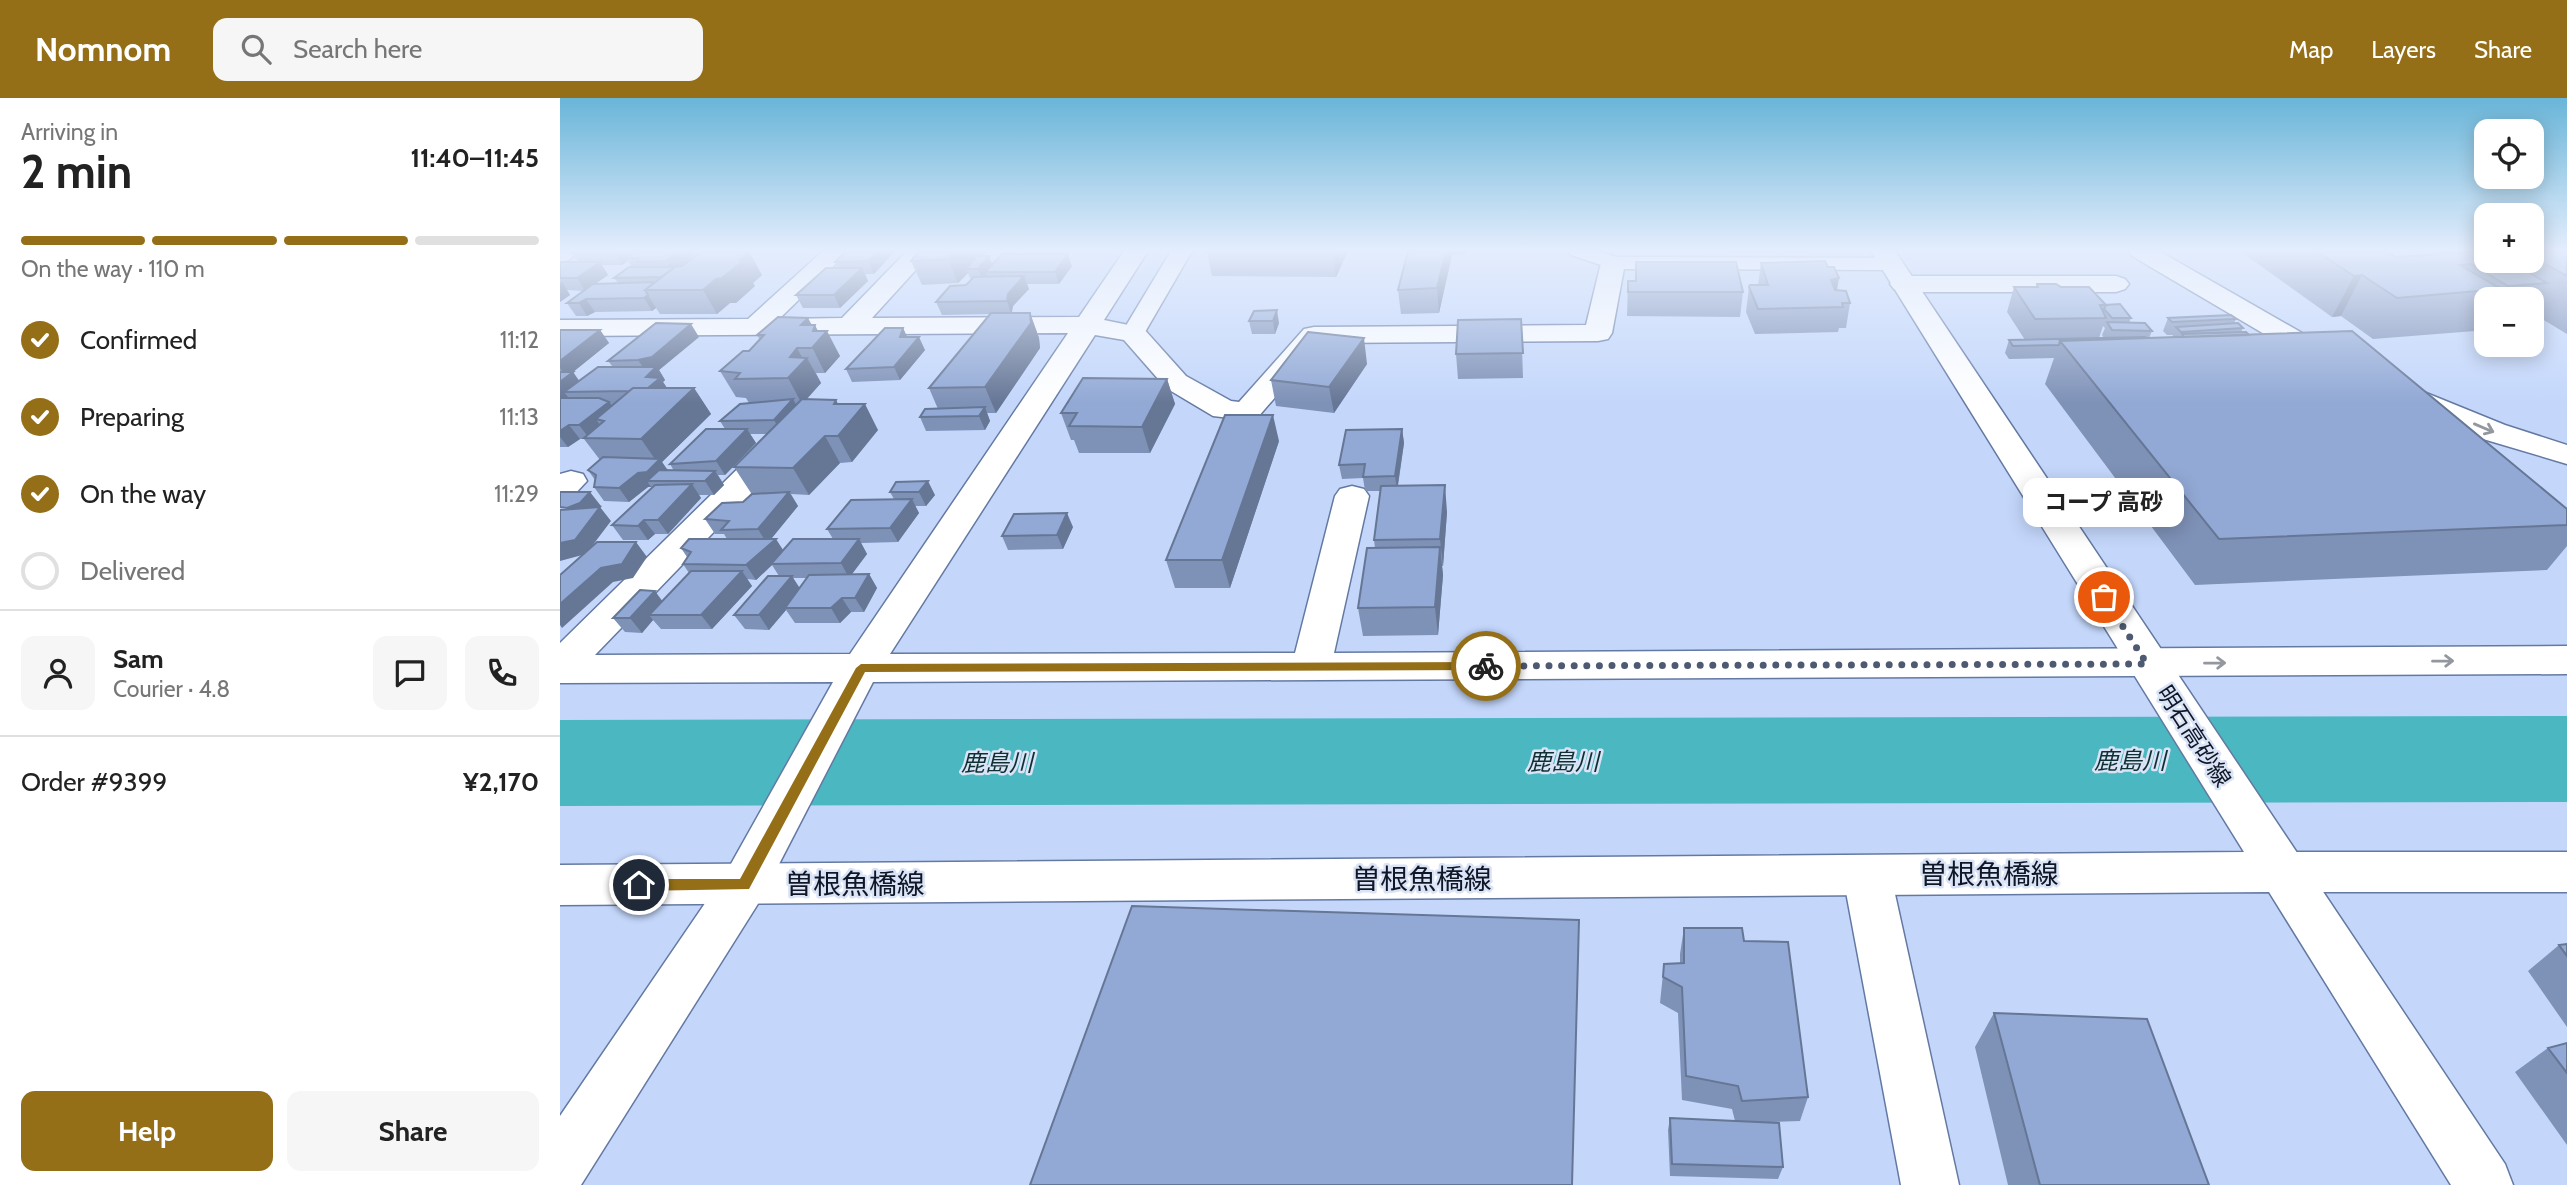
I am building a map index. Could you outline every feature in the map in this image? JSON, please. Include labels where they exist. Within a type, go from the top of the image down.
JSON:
[{"type":"street","points":[[756,326],[782,302]]},
{"type":"street","points":[[849,327],[873,302]]},
{"type":"street","points":[[560,1166],[744,885],[861,668],[1103,302]]},
{"type":"street","points":[[560,328],[1087,326],[1133,334],[1176,382],[1224,410],[1247,411],[1314,335],[1598,333],[1605,302]]},
{"type":"street","name":"明石高砂線","points":[[1915,302],[2147,664],[2285,872],[2484,1185]]},
{"type":"street","points":[[2228,302],[2326,359],[2494,432],[2567,455]]},
{"type":"street","points":[[560,668],[788,436]]},
{"type":"street","points":[[1311,667],[1352,496]]},
{"type":"street","points":[[560,668],[2147,664],[2567,660]]},
{"type":"street","name":"曽根魚橋線","points":[[560,885],[2567,872]]},
{"type":"street","points":[[1867,876],[1930,1185]]},
{"type":"lane","points":[[1133,334],[1152,302]]},
{"type":"building","points":[[1755,302],[1850,303],[1842,303],[1843,307],[1758,309]]},
{"type":"building","points":[[2024,302],[2103,302],[2106,305],[2100,305],[2106,318],[2035,319]]},
{"type":"building","points":[[2120,304],[2131,318],[2112,318],[2104,309],[2104,305]]},
{"type":"building","points":[[1277,310],[1273,321],[1249,321],[1254,311]]},
{"type":"building","points":[[991,313],[1030,313],[1031,323],[985,387],[929,388]]},
{"type":"building","points":[[2231,315],[2236,319],[2172,322],[2168,318]]},
{"type":"building","points":[[778,317],[808,318],[801,325],[815,325],[813,331],[827,331],[812,348],[797,348],[790,357],[807,358],[788,378],[735,379],[740,373],[720,371],[743,351],[749,351],[764,335],[757,335]]},
{"type":"building","points":[[1521,319],[1523,353],[1456,354],[1458,320]]},
{"type":"building","points":[[2107,322],[2145,323],[2152,331],[2112,330]]},
{"type":"building","points":[[656,323],[691,324],[652,357],[608,361]]},
{"type":"building","points":[[2238,323],[2243,328],[2181,332],[2176,327]]},
{"type":"building","points":[[885,328],[903,328],[900,337],[919,337],[894,367],[846,369]]},
{"type":"building","points":[[560,330],[600,330],[560,361]]},
{"type":"building","points":[[2352,331],[2567,509],[2567,525],[2219,539],[2060,341]]},
{"type":"building","points":[[1308,332],[1364,338],[1329,387],[1271,380]]},
{"type":"building","points":[[2246,332],[2249,335],[2184,337],[2182,334]]},
{"type":"building","points":[[2146,337],[2060,341],[2059,345],[2013,346],[2009,340]]},
{"type":"building","points":[[598,367],[656,367],[646,377],[660,378],[648,388],[633,388],[629,391],[564,392]]},
{"type":"building","points":[[560,372],[573,372],[560,382]]},
{"type":"building","points":[[1083,378],[1167,379],[1142,427],[1069,426],[1077,413],[1061,413]]},
{"type":"building","points":[[633,388],[694,388],[641,439],[584,438],[604,421],[596,419]]},
{"type":"building","points":[[560,398],[599,398],[609,402],[579,425],[569,425],[560,431]]},
{"type":"building","points":[[793,399],[774,420],[720,421],[740,404]]},
{"type":"building","points":[[802,399],[836,400],[834,404],[865,404],[838,436],[825,436],[793,468],[734,467]]},
{"type":"building","points":[[985,407],[979,416],[920,417],[925,409]]},
{"type":"building","points":[[1225,415],[1273,415],[1222,560],[1166,560]]},
{"type":"building","points":[[706,429],[747,429],[716,461],[670,464]]},
{"type":"building","points":[[1402,429],[1395,476],[1363,477],[1365,464],[1339,465],[1346,430]]},
{"type":"building","points":[[603,457],[660,459],[647,472],[638,473],[619,488],[594,487],[596,475],[588,470]]},
{"type":"building","points":[[659,470],[715,471],[705,481],[647,481]]},
{"type":"building","points":[[928,481],[919,492],[890,492],[896,482]]},
{"type":"building","points":[[692,484],[658,520],[644,520],[638,526],[612,525],[655,485]]},
{"type":"building","points":[[1445,485],[1440,539],[1374,540],[1381,486]]},
{"type":"building","points":[[560,492],[590,492],[580,503],[567,508],[560,507]]},
{"type":"building","points":[[789,492],[758,529],[721,530],[729,521],[705,519],[722,503],[743,502],[752,494]]},
{"type":"building","points":[[912,499],[890,528],[827,529],[851,500]]},
{"type":"building","points":[[600,507],[575,540],[560,543],[560,510]]},
{"type":"building","points":[[1067,513],[1057,535],[1002,536],[1014,514]]},
{"type":"building","points":[[689,539],[776,539],[746,565],[683,564],[691,552],[681,548]]},
{"type":"building","points":[[793,539],[859,539],[841,563],[771,564]]},
{"type":"building","points":[[597,542],[636,542],[622,564],[601,568],[560,604],[560,575]]},
{"type":"building","points":[[1440,547],[1435,607],[1358,608],[1367,548]]},
{"type":"building","points":[[691,571],[742,571],[701,615],[649,615]]},
{"type":"building","points":[[869,574],[855,598],[842,598],[831,608],[785,608],[809,575]]},
{"type":"building","points":[[768,576],[792,576],[759,615],[734,615]]},
{"type":"building","points":[[640,590],[655,591],[630,618],[613,618]]},
{"type":"building","points":[[1132,906],[1579,920],[1572,1185],[1030,1185]]},
{"type":"building","points":[[1684,928],[1742,928],[1744,941],[1788,942],[1808,1097],[1742,1101],[1738,1086],[1686,1076],[1682,987],[1663,977],[1664,964],[1684,963]]},
{"type":"building","points":[[2567,944],[2567,956],[2559,945]]},
{"type":"building","points":[[1994,1013],[2147,1019],[2209,1185],[2040,1185]]},
{"type":"building","points":[[2567,1043],[2567,1073],[2548,1048]]},
{"type":"building","points":[[1670,1118],[1779,1123],[1783,1167],[1672,1164]]},
{"type":"waterway","name":"鹿島川","points":[[560,763],[2567,759]]},
{"type":"way so far","points":[[1486,666],[2147,664],[2104,597]]},
{"type":"place","name":"コープ 高砂","points":[[2104,597]]},
{"type":"route","points":[[639,885],[744,885],[861,668],[1486,666]]}]
